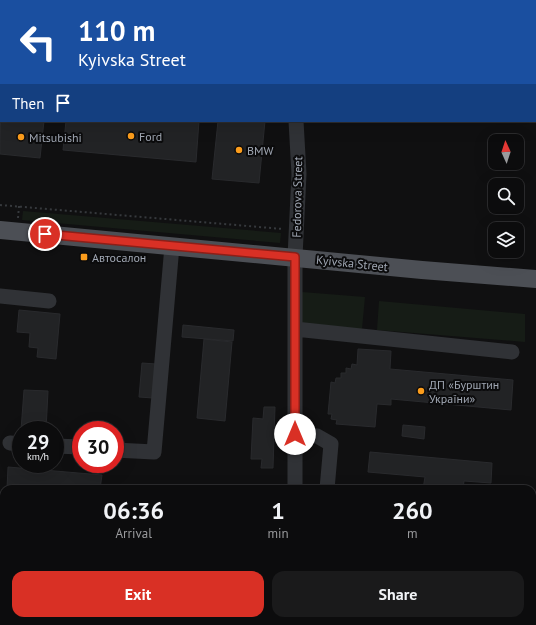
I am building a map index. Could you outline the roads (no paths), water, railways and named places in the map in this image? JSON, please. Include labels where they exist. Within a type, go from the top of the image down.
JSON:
[{"type":"main road","name":"Kyivska Street","points":[[0,230],[422,270],[536,279]]},
{"type":"street","name":"Fedorova Street","points":[[295,485],[295,257],[299,174],[296,122]]},
{"type":"street","points":[[124,450],[154,452],[172,246]]},
{"type":"street","points":[[0,296],[49,301]]},
{"type":"street","points":[[295,329],[512,352]]},
{"type":"street","points":[[295,434],[317,436],[331,444],[328,485]]},
{"type":"place","name":"Ford","points":[[131,136]]},
{"type":"place","name":"Mitsubishi","points":[[21,137]]},
{"type":"place","name":"BMW","points":[[239,150]]},
{"type":"place","name":"Автосалон","points":[[84,257]]},
{"type":"place","name":"ДП «Бурштин України»","points":[[421,391]]}]
